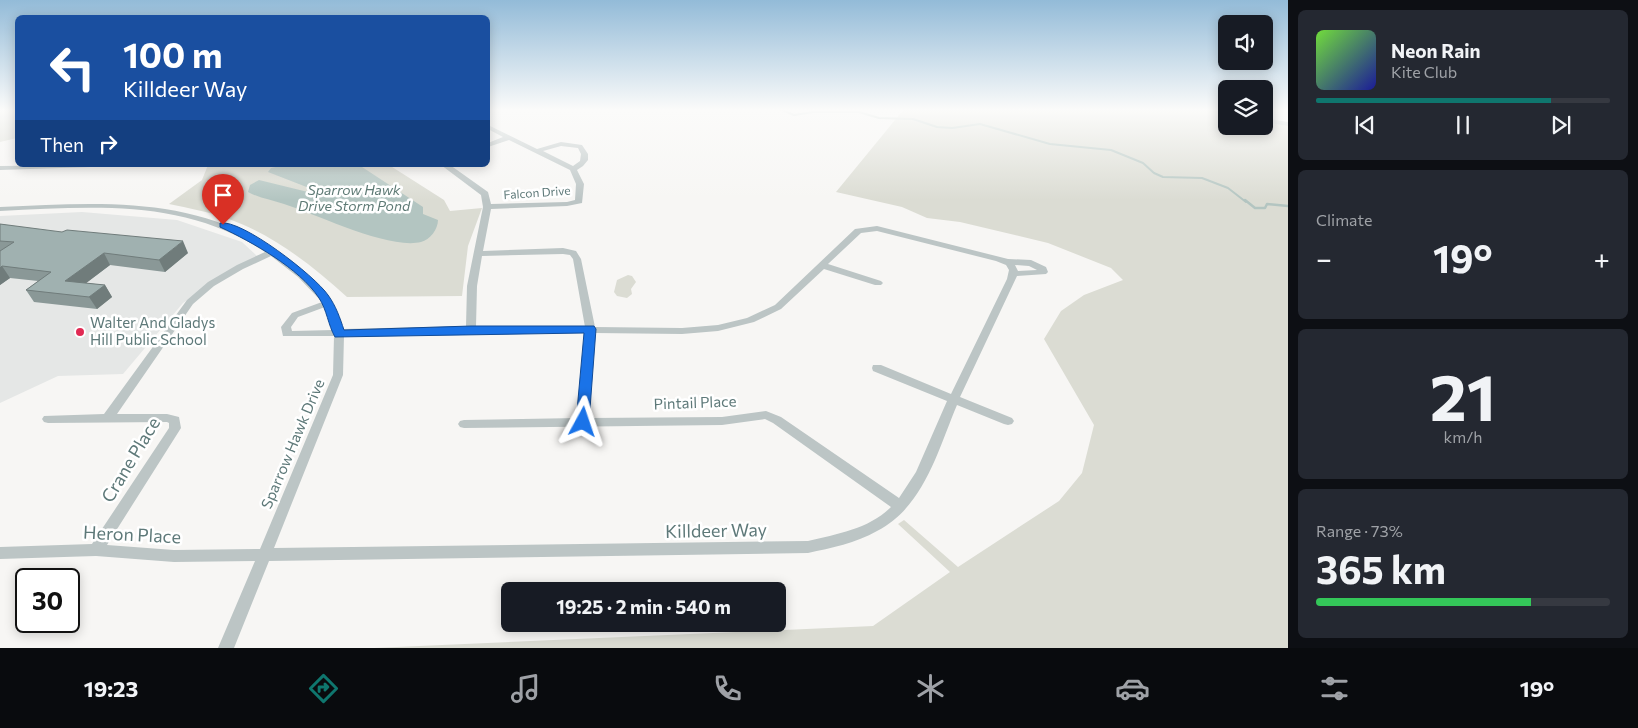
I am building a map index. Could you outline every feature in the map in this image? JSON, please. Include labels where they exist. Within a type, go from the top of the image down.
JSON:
[{"type":"street","points":[[490,144],[504,139]]},
{"type":"street","name":"Falcon Drive","points":[[488,207],[575,202],[578,200],[581,190],[573,169],[510,139]]},
{"type":"street","points":[[536,151],[561,144],[580,146],[585,152],[586,159],[582,165],[573,169]]},
{"type":"street","points":[[0,175],[15,164]]},
{"type":"street","points":[[0,168],[15,167]]},
{"type":"street","points":[[448,167],[485,194],[488,207],[472,286],[471,330]]},
{"type":"street","name":"Sparrow Hawk Drive","points":[[0,209],[140,207],[192,214],[248,236],[273,252],[300,272],[323,295],[334,314],[339,334],[338,375],[226,648]]},
{"type":"street","points":[[328,303],[295,316],[285,331],[290,335],[471,330],[590,329],[682,331],[718,328],[750,320],[778,307],[820,265],[858,231],[877,228],[1006,262],[1031,262],[1043,269],[1043,272],[1013,274],[1014,270],[1006,262]]},
{"type":"street","points":[[477,254],[563,251],[574,253],[577,259],[590,329],[583,422]]},
{"type":"street","points":[[106,419],[190,302],[218,280],[273,252]]},
{"type":"street","points":[[820,265],[878,283]]},
{"type":"street","name":"Killdeer Way","points":[[263,555],[808,547],[852,537],[875,526],[900,506],[916,488],[954,400],[1013,274]]},
{"type":"street","points":[[877,368],[1008,422]]},
{"type":"street","name":"Pintail Place","points":[[464,424],[722,421],[766,416],[777,420],[900,506]]},
{"type":"street","name":"Crane Place","points":[[48,419],[167,418],[175,420],[175,428],[96,550]]},
{"type":"street","name":"Heron Place","points":[[0,554],[96,550],[174,556],[263,555]]},
{"type":"shaded area","points":[[0,139],[12,139],[0,142]]},
{"type":"shaded area","points":[[879,139],[1288,139],[1288,648],[374,648],[737,632],[786,632],[786,630],[873,626],[950,572],[898,524],[904,520],[958,567],[1059,501],[1082,473],[1094,425],[1044,339],[1061,311],[1084,295],[1123,280],[1111,268],[1048,243],[960,222],[927,218],[902,207],[836,192]]},
{"type":"shaded area","points":[[207,167],[392,167],[444,200],[450,211],[482,208],[468,246],[462,296],[347,297],[306,262],[261,233],[222,217],[169,204],[202,180]]},
{"type":"shaded area","name":"Walter And Gladys Hill Public School","points":[[82,212],[177,220],[242,242],[257,256],[183,303],[123,374],[58,376],[0,403],[0,216]]},
{"type":"shaded area","points":[[628,275],[632,276],[636,282],[631,289],[632,294],[627,298],[617,296],[614,292],[617,280]]},
{"type":"water","name":"Sparrow Hawk Drive Storm Pond","points":[[362,167],[423,207],[423,214],[438,220],[437,227],[430,237],[421,242],[391,241],[352,230],[248,192],[250,185],[259,180],[312,193],[315,196],[322,193],[268,172],[271,168]]},
{"type":"building","points":[[0,224],[62,232],[67,230],[183,241],[159,260],[104,253],[65,281],[105,285],[89,297],[26,290],[51,272],[2,266],[0,268],[0,251],[14,242],[0,241]]},
{"type":"waterway","points":[[1033,139],[1050,144],[1111,150],[1143,163],[1154,173],[1163,177],[1202,178],[1228,188],[1246,202]]},
{"type":"waterway","points":[[1245,200],[1255,208],[1265,208],[1267,204],[1288,206]]},
{"type":"place","name":"Walter And Gladys Hill Public School","points":[[80,332]]},
{"type":"route","points":[[223,225],[259,242],[300,272],[323,295],[334,314],[339,334],[590,329],[583,422]]}]
